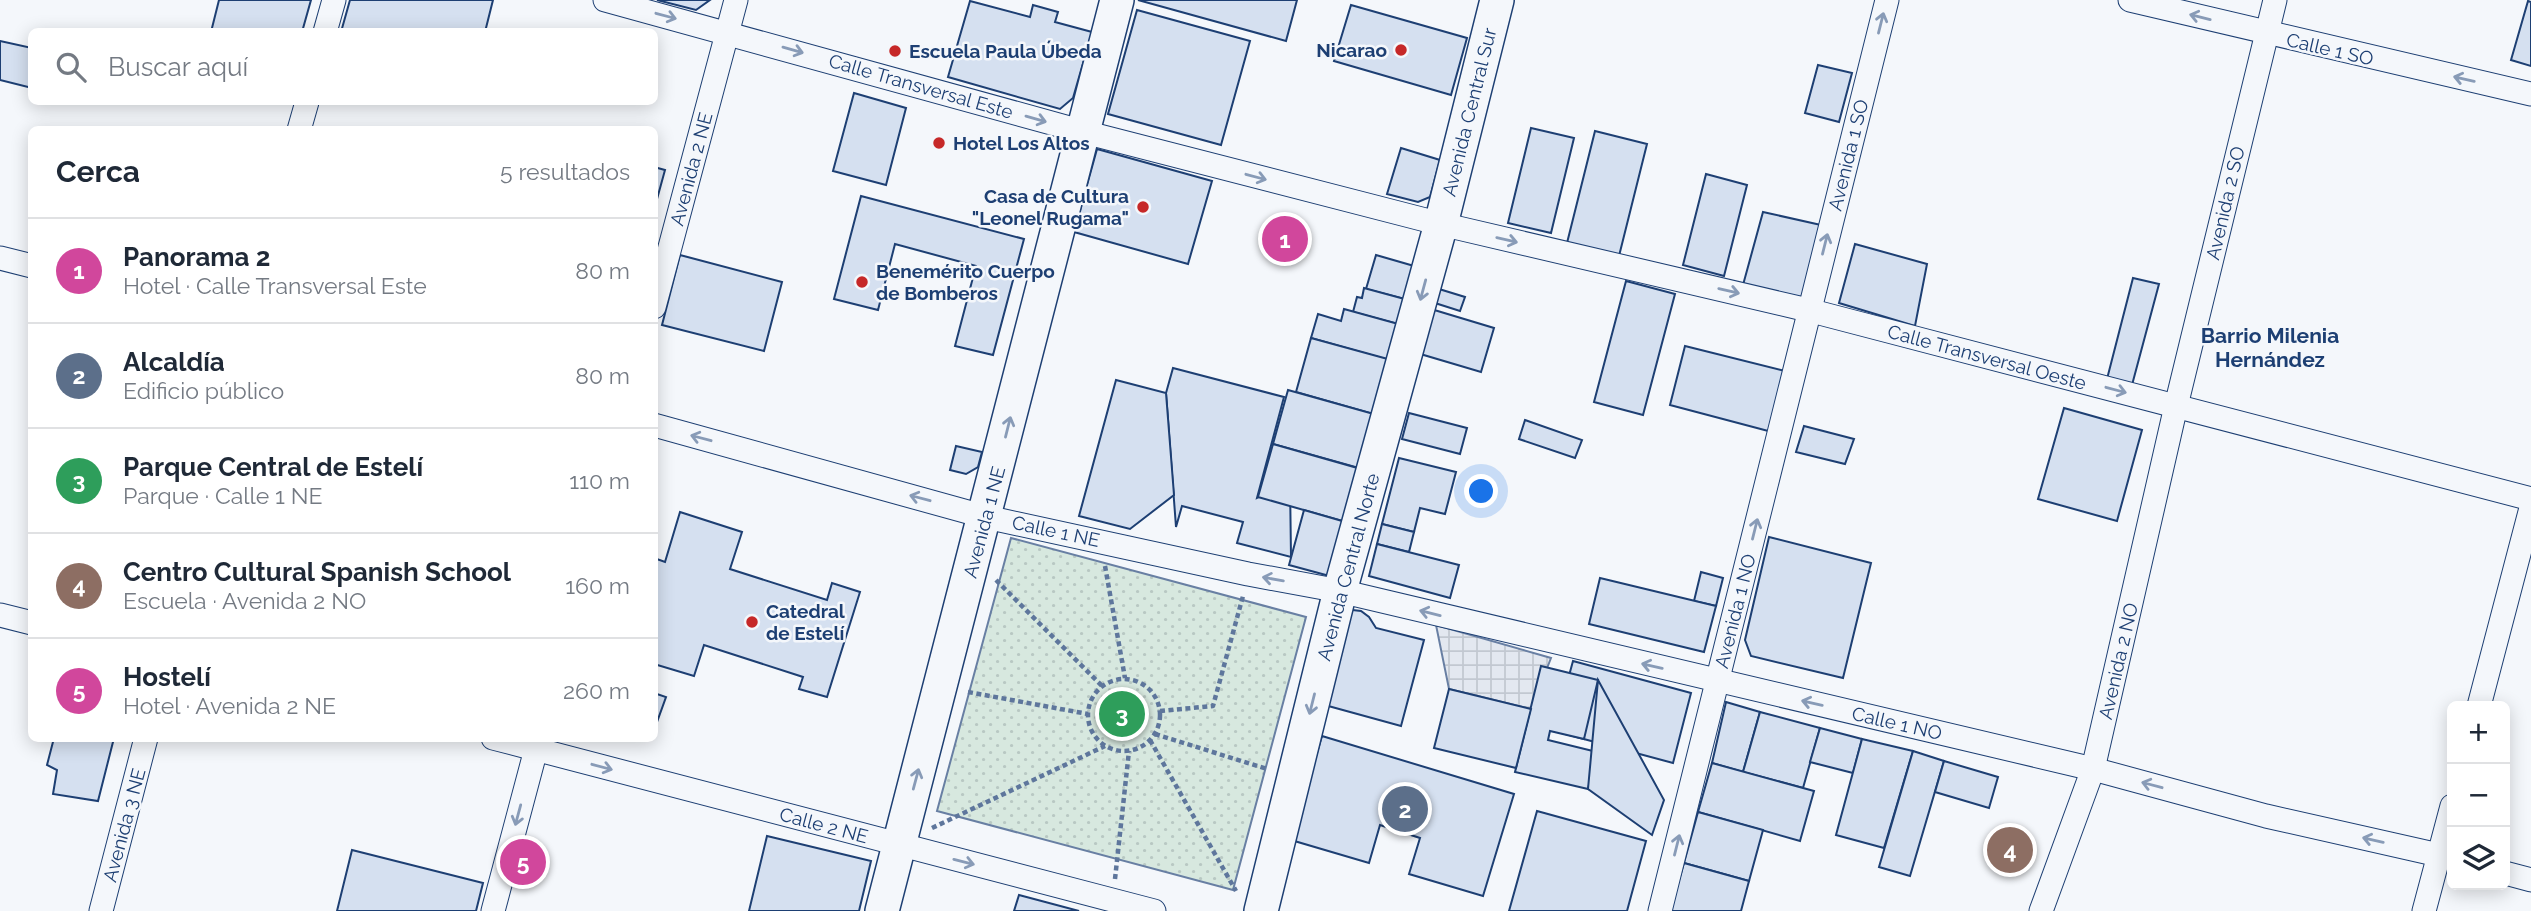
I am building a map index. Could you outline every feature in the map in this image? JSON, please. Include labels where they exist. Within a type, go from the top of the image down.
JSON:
[{"type":"street","points":[[326,28],[334,0]]},
{"type":"street","name":"Calle Transversal Este","points":[[605,0],[1084,132],[1441,224]]},
{"type":"street","name":"Avenida 2 NE","points":[[658,292],[736,0]]},
{"type":"street","name":"Avenida 1 NE","points":[[882,911],[939,686],[986,517],[1117,0]]},
{"type":"street","name":"Avenida Central Sur","points":[[1441,224],[1497,0]]},
{"type":"street","name":"Avenida 1 SO","points":[[1808,310],[1887,0]]},
{"type":"street","name":"Calle 1 SO","points":[[2130,0],[2531,94]]},
{"type":"street","name":"Avenida 2 SO","points":[[2176,406],[2275,0]]},
{"type":"street","points":[[300,126],[306,105]]},
{"type":"street","name":"Calle Transversal Oeste","points":[[1441,224],[1808,310],[2531,499]]},
{"type":"street","name":"Avenida Central Norte","points":[[1262,906],[1340,591],[1441,224]]},
{"type":"street","points":[[0,258],[28,265]]},
{"type":"street","name":"Avenida 1 NO","points":[[1660,911],[1808,310]]},
{"type":"street","name":"Avenida 2 NO","points":[[2041,911],[2093,769],[2176,406]]},
{"type":"street","name":"Calle 1 NE","points":[[658,426],[986,517],[1248,574],[1340,591]]},
{"type":"street","points":[[2480,701],[2531,508]]},
{"type":"street","name":"Calle 1 NO","points":[[1340,591],[2093,769],[2266,816],[2446,857]]},
{"type":"street","points":[[0,615],[28,622]]},
{"type":"street","name":"Avenida 3 NE","points":[[101,911],[145,742]]},
{"type":"street","points":[[493,911],[538,744]]},
{"type":"street","name":"Calle 2 NE","points":[[538,744],[898,845],[1154,911]]},
{"type":"street","points":[[2424,911],[2446,857],[2450,827]]},
{"type":"street","points":[[2510,874],[2531,880]]},
{"type":"path","points":[[1100,540],[1125,678]]},
{"type":"path","points":[[974,558],[1102,686]]},
{"type":"path","points":[[1160,711],[1213,706],[1248,574]]},
{"type":"path","points":[[1125,678],[1145,685],[1153,692],[1160,711],[1155,734],[1150,740],[1129,751],[1105,746],[1092,732],[1089,704],[1102,686],[1125,678]]},
{"type":"path","points":[[939,686],[1088,714]]},
{"type":"path","points":[[1155,734],[1294,777]]},
{"type":"path","points":[[1150,740],[1233,890],[1262,906]]},
{"type":"path","points":[[898,845],[1105,746]]},
{"type":"path","points":[[1113,900],[1129,751]]},
{"type":"shaded area","points":[[1011,538],[1306,617],[1233,890],[937,811]]},
{"type":"shaded area","points":[[1436,625],[1551,658],[1531,709],[1449,689]]},
{"type":"building","points":[[219,0],[311,0],[303,28],[212,28]]},
{"type":"building","points":[[350,0],[493,0],[486,28],[342,28]]},
{"type":"building","points":[[657,0],[710,0],[696,10]]},
{"type":"building","points":[[1138,0],[1297,0],[1286,41]]},
{"type":"building","points":[[970,1],[1030,17],[1033,5],[1058,12],[1055,22],[1092,32],[1073,98],[1060,109],[948,77]]},
{"type":"building","points":[[2528,1],[2531,2],[2531,66],[2511,60]]},
{"type":"building","name":"Nicarao","points":[[1351,5],[1467,38],[1451,95],[1334,61]]},
{"type":"building","points":[[1137,10],[1250,41],[1221,145],[1108,114]]},
{"type":"building","points":[[0,41],[28,47],[28,87],[0,80]]},
{"type":"building","points":[[1818,65],[1852,73],[1839,122],[1805,113]]},
{"type":"building","points":[[854,93],[906,108],[886,185],[833,171]]},
{"type":"building","points":[[1531,128],[1574,138],[1551,233],[1508,223]]},
{"type":"building","points":[[1595,131],[1647,144],[1619,256],[1567,243]]},
{"type":"building","points":[[1401,148],[1440,160],[1430,197],[1418,202],[1387,194]]},
{"type":"building","name":"Casa de Cultura \"Leonel Rugama\"","points":[[1097,149],[1212,181],[1188,264],[1074,232]]},
{"type":"building","points":[[658,168],[665,170],[658,195]]},
{"type":"building","points":[[1706,174],[1747,185],[1724,276],[1683,265]]},
{"type":"building","name":"Benemérito Cuerpo de Bomberos","points":[[861,196],[1024,239],[993,355],[955,346],[976,266],[895,244],[878,310],[834,299]]},
{"type":"building","points":[[1763,212],[1821,225],[1801,300],[1743,285]]},
{"type":"building","points":[[1855,244],[1927,264],[1915,326],[1839,303]]},
{"type":"building","points":[[680,255],[782,282],[764,351],[662,325]]},
{"type":"building","points":[[1376,255],[1421,268],[1412,301],[1366,289]]},
{"type":"building","points":[[2133,278],[2159,284],[2132,385],[2107,379]]},
{"type":"building","points":[[1626,281],[1675,294],[1643,415],[1594,402]]},
{"type":"building","points":[[1364,288],[1412,301],[1405,326],[1353,312],[1357,297],[1362,298]]},
{"type":"building","points":[[1439,289],[1465,297],[1460,311],[1435,303]]},
{"type":"building","points":[[1344,309],[1402,325],[1392,361],[1311,338],[1318,314],[1341,321]]},
{"type":"building","points":[[1431,309],[1494,328],[1481,372],[1417,353]]},
{"type":"building","points":[[1311,338],[1395,361],[1380,416],[1296,392]]},
{"type":"building","points":[[1685,346],[1785,371],[1772,432],[1670,405]]},
{"type":"building","points":[[1173,368],[1284,397],[1257,498],[1290,482],[1291,557],[1237,543],[1243,522],[1182,506],[1176,527],[1166,393]]},
{"type":"building","points":[[1116,380],[1166,393],[1174,495],[1130,529],[1079,516]]},
{"type":"building","points":[[1288,390],[1388,418],[1373,472],[1273,444]]},
{"type":"building","points":[[2064,408],[2142,430],[2117,521],[2038,499]]},
{"type":"building","points":[[1409,413],[1467,428],[1460,454],[1402,439]]},
{"type":"building","points":[[1525,420],[1582,440],[1575,458],[1519,439]]},
{"type":"building","points":[[1804,426],[1854,439],[1845,464],[1796,452]]},
{"type":"building","points":[[1273,444],[1368,471],[1353,524],[1258,497]]},
{"type":"building","points":[[956,446],[982,452],[978,467],[966,474],[950,470]]},
{"type":"building","points":[[1399,458],[1456,472],[1445,514],[1420,508],[1414,532],[1382,524]]},
{"type":"building","points":[[1304,510],[1363,527],[1348,581],[1289,565]]},
{"type":"building","name":"Catedral de Estelí","points":[[680,512],[742,532],[730,569],[827,600],[832,583],[860,592],[827,697],[799,689],[803,677],[704,645],[694,676],[658,665],[658,559],[665,562]]},
{"type":"building","points":[[1382,524],[1414,532],[1409,552],[1377,544]]},
{"type":"building","points":[[1769,537],[1871,563],[1843,678],[1751,656],[1745,640]]},
{"type":"building","points":[[1377,544],[1459,565],[1450,598],[1369,576]]},
{"type":"building","points":[[1701,572],[1723,578],[1716,606],[1694,601]]},
{"type":"building","points":[[1600,578],[1716,606],[1704,652],[1589,624]]},
{"type":"building","points":[[1344,609],[1361,611],[1376,628],[1424,640],[1401,726],[1321,704]]},
{"type":"building","points":[[1573,661],[1691,693],[1673,763],[1554,731]]},
{"type":"building","points":[[1541,666],[1598,680],[1584,739],[1550,731],[1548,740],[1597,752],[1588,789],[1515,772]]},
{"type":"building","points":[[1598,680],[1664,800],[1652,835],[1588,789]]},
{"type":"building","points":[[1449,689],[1531,709],[1516,768],[1434,748]]},
{"type":"building","points":[[658,694],[666,697],[658,719]]},
{"type":"building","points":[[1726,702],[1760,712],[1743,772],[1712,763]]},
{"type":"building","points":[[1760,712],[1820,728],[1803,788],[1743,772]]},
{"type":"building","points":[[1820,728],[1862,739],[1853,773],[1810,762]]},
{"type":"building","points":[[1322,736],[1514,794],[1483,896],[1409,874],[1420,838],[1380,825],[1369,863],[1291,840]]},
{"type":"building","points":[[1862,739],[1913,751],[1884,848],[1836,835]]},
{"type":"building","points":[[53,742],[113,742],[98,801],[53,794],[57,770],[47,765]]},
{"type":"building","points":[[1913,751],[1944,761],[1910,876],[1879,867]]},
{"type":"building","points":[[1944,761],[1998,777],[1989,808],[1935,792]]},
{"type":"building","points":[[1712,763],[1814,791],[1800,841],[1698,812]]},
{"type":"building","points":[[1537,811],[1646,841],[1627,911],[1509,911]]},
{"type":"building","points":[[1698,812],[1763,830],[1749,881],[1684,863]]},
{"type":"building","points":[[767,836],[871,861],[859,911],[749,911]]},
{"type":"building","points":[[352,850],[483,883],[476,911],[337,911]]},
{"type":"building","points":[[1684,863],[1749,881],[1741,911],[1670,911]]},
{"type":"building","points":[[1019,895],[1079,911],[1014,911]]},
{"type":"place","name":"Nicarao","points":[[1401,50]]},
{"type":"place","name":"Escuela Paula Úbeda","points":[[895,51]]},
{"type":"place","name":"Hotel Los Altos","points":[[939,143]]},
{"type":"place","name":"Casa de Cultura \"Leonel Rugama\"","points":[[1143,207]]},
{"type":"place","name":"Panorama 2","points":[[1285,239]]},
{"type":"place","name":"Benemérito Cuerpo de Bomberos","points":[[862,282]]},
{"type":"place","name":"Catedral de Estelí","points":[[752,622]]},
{"type":"place","name":"Parque Central de Estelí","points":[[1122,714]]},
{"type":"place","name":"Alcaldía","points":[[1405,809]]},
{"type":"place","name":"Centro Cultural Spanish School","points":[[2010,850]]},
{"type":"place","name":"Hostelí","points":[[523,862]]},
{"type":"district","name":"Barrio Milenia Hernández","points":[[2270,347]]}]
